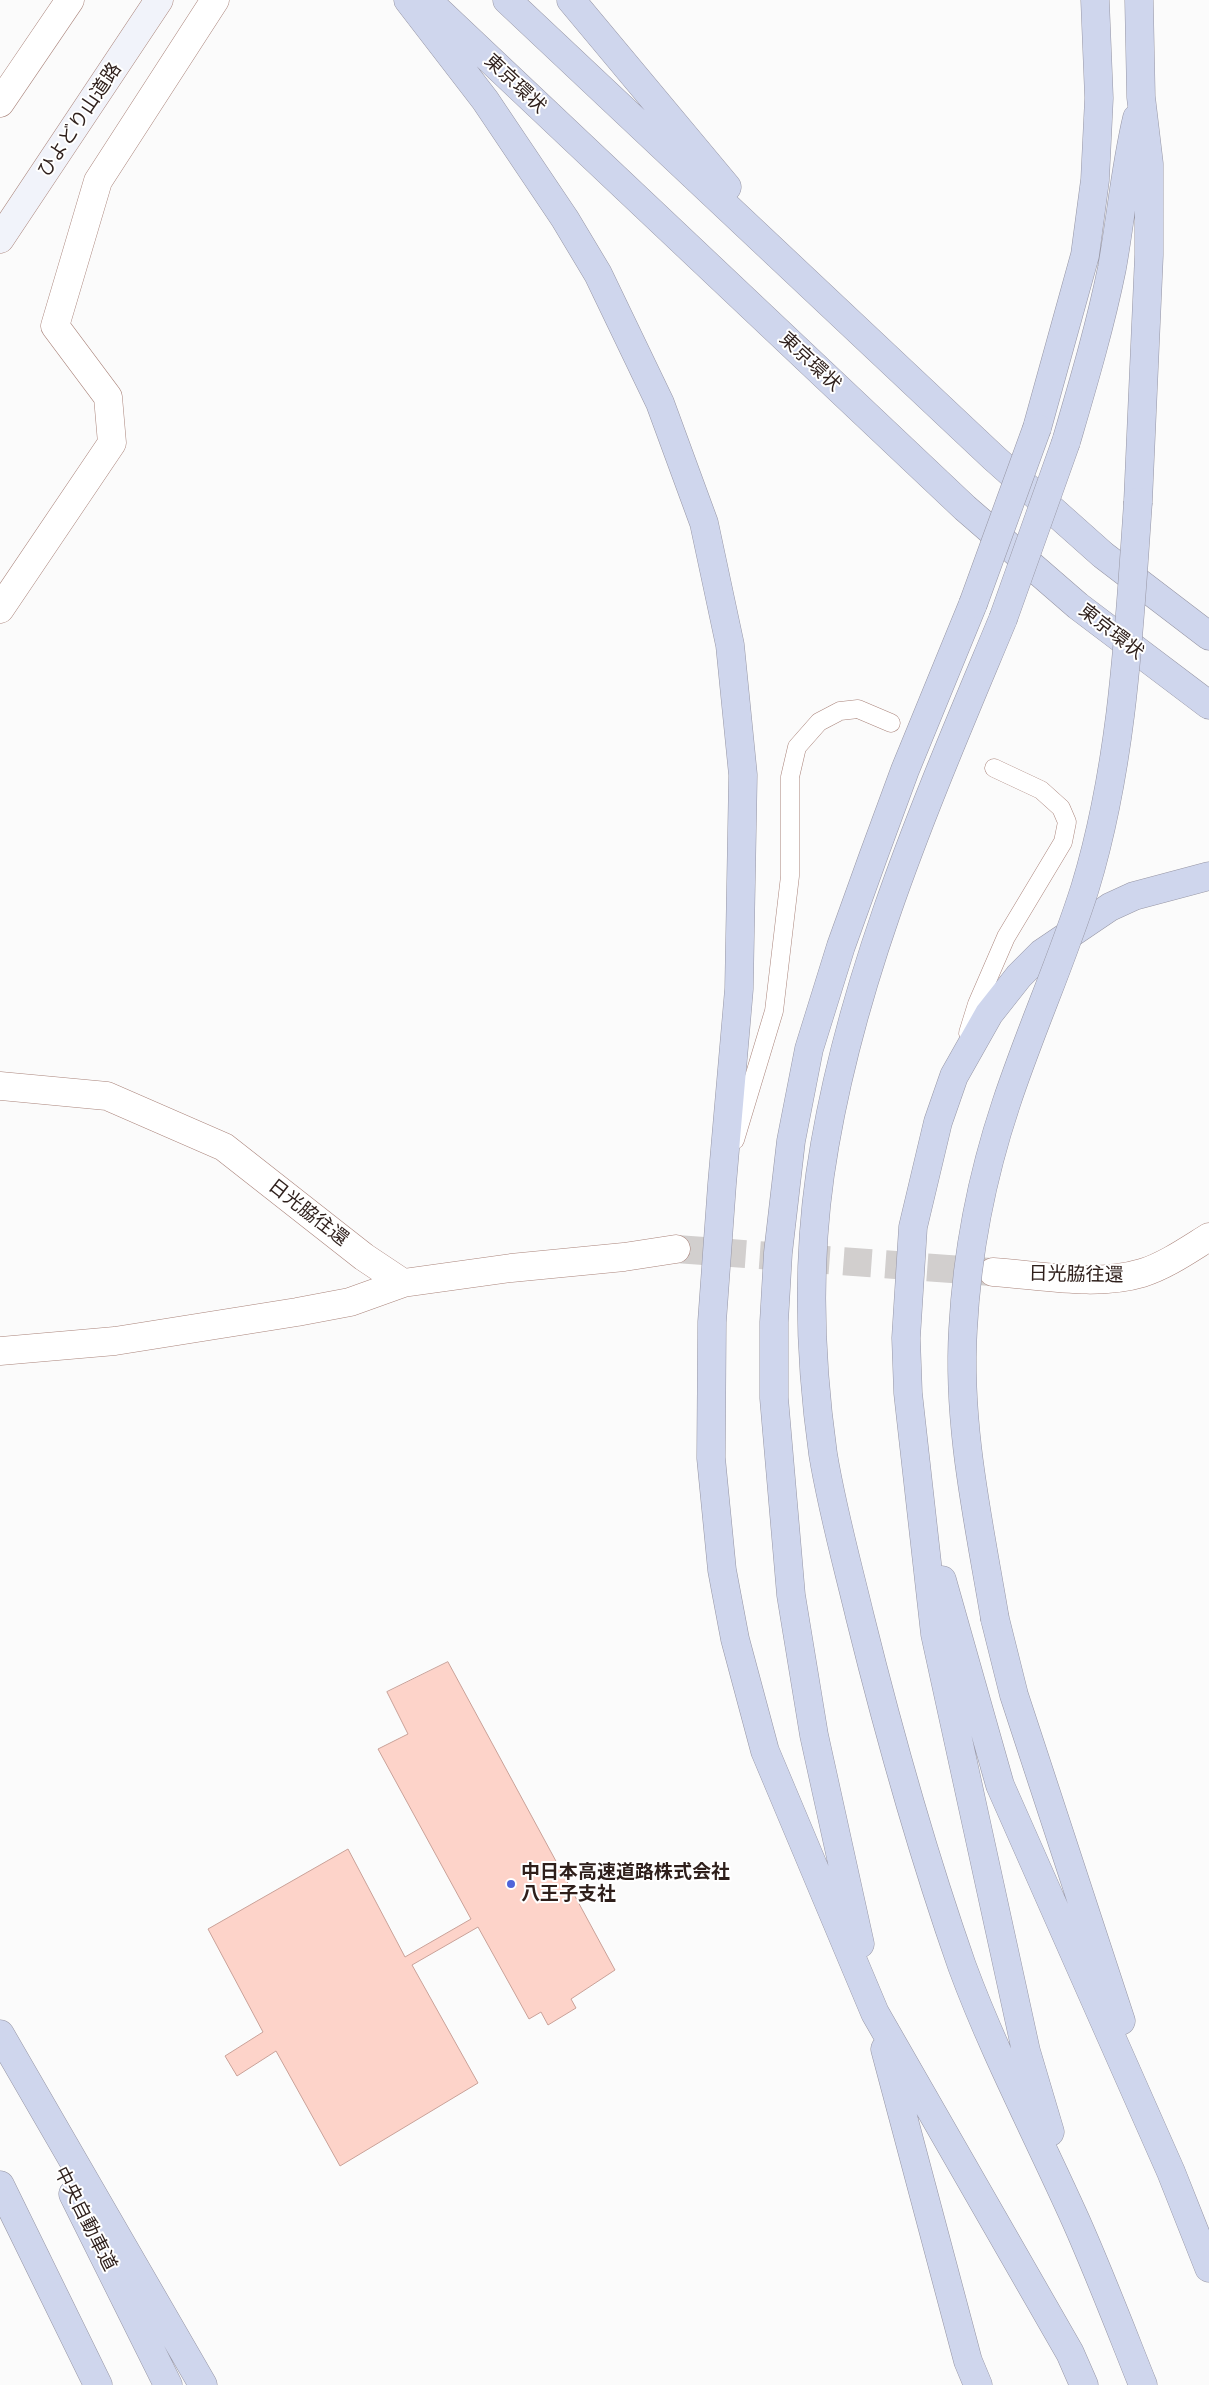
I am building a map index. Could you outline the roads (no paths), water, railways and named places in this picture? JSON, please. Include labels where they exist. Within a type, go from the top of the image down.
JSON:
[{"type":"highway","points":[[408,0],[449,51],[496,116],[565,219],[598,274],[660,403],[704,523],[730,645],[743,775],[739,988],[712,1322],[711,1458],[722,1570],[738,1648],[765,1751],[875,2013],[1070,2353],[1084,2385]]},
{"type":"highway","name":"東京環状","points":[[426,0],[965,508],[1078,606],[1209,705]]},
{"type":"highway","points":[[507,0],[994,458],[1088,542],[1209,636]]},
{"type":"highway","points":[[571,0],[801,277]]},
{"type":"highway","points":[[978,2385],[968,2361],[875,2013],[814,1735],[791,1596],[774,1398],[774,1322],[778,1253],[791,1141],[810,1049],[841,946],[876,848],[905,770],[973,604],[1037,428],[1085,255],[1095,180],[1099,98],[1098,42],[1094,0]]},
{"type":"highway","points":[[1139,0],[1141,97],[1149,164],[1149,255],[1138,502],[1119,724],[1107,798],[1085,886],[1058,968],[1006,1103],[992,1154],[971,1252],[963,1330],[964,1428],[995,1619],[1014,1695],[1171,2172]]},
{"type":"highway","points":[[1141,97],[1126,165],[1112,268],[1091,358],[1066,442],[1003,619],[926,804],[890,897],[848,1041],[820,1174],[813,1244],[812,1327],[816,1387],[828,1480],[845,1558],[898,1762],[963,1968],[1002,2061],[1078,2224],[1143,2385]]},
{"type":"highway","points":[[1078,2224],[1026,2051],[935,1634],[908,1393],[906,1338],[913,1227],[938,1122],[954,1076],[989,1014],[1019,976],[1042,953],[1095,916],[1126,899],[1209,876]]},
{"type":"highway","points":[[921,1504],[1000,1784],[1171,2172],[1209,2268]]},
{"type":"highway","points":[[0,2034],[202,2385]]},
{"type":"highway","name":"中央自動車道","points":[[0,2053],[168,2385]]},
{"type":"highway","points":[[0,2186],[98,2385]]},
{"type":"street","points":[[0,103],[70,0]]},
{"type":"street","name":"ひよどり山道路","points":[[0,239],[159,0]]},
{"type":"street","points":[[0,609],[112,443],[108,397],[55,326],[98,181],[215,0]]},
{"type":"street","name":"日光脇往還","points":[[0,1086],[107,1096],[224,1147],[364,1257],[403,1283]]},
{"type":"street","name":"日光脇往還","points":[[993,1272],[1088,1279],[1124,1277],[1144,1273],[1209,1237]]},
{"type":"street","points":[[0,1351],[115,1340],[297,1312],[350,1302],[403,1283],[511,1268],[624,1257],[676,1248]]},
{"type":"lane","points":[[722,1184],[774,1011],[790,876],[790,777],[797,747],[819,722],[840,711],[858,710],[891,723]]},
{"type":"lane","points":[[954,1076],[977,1004],[1006,936],[1063,842],[1067,822],[1061,808],[1042,790],[994,768]]},
{"type":"tunnel","points":[[676,1249],[991,1272]]},
{"type":"place","name":"中日本高速道路株式会社 八王子支社","points":[[511,1884]]}]
